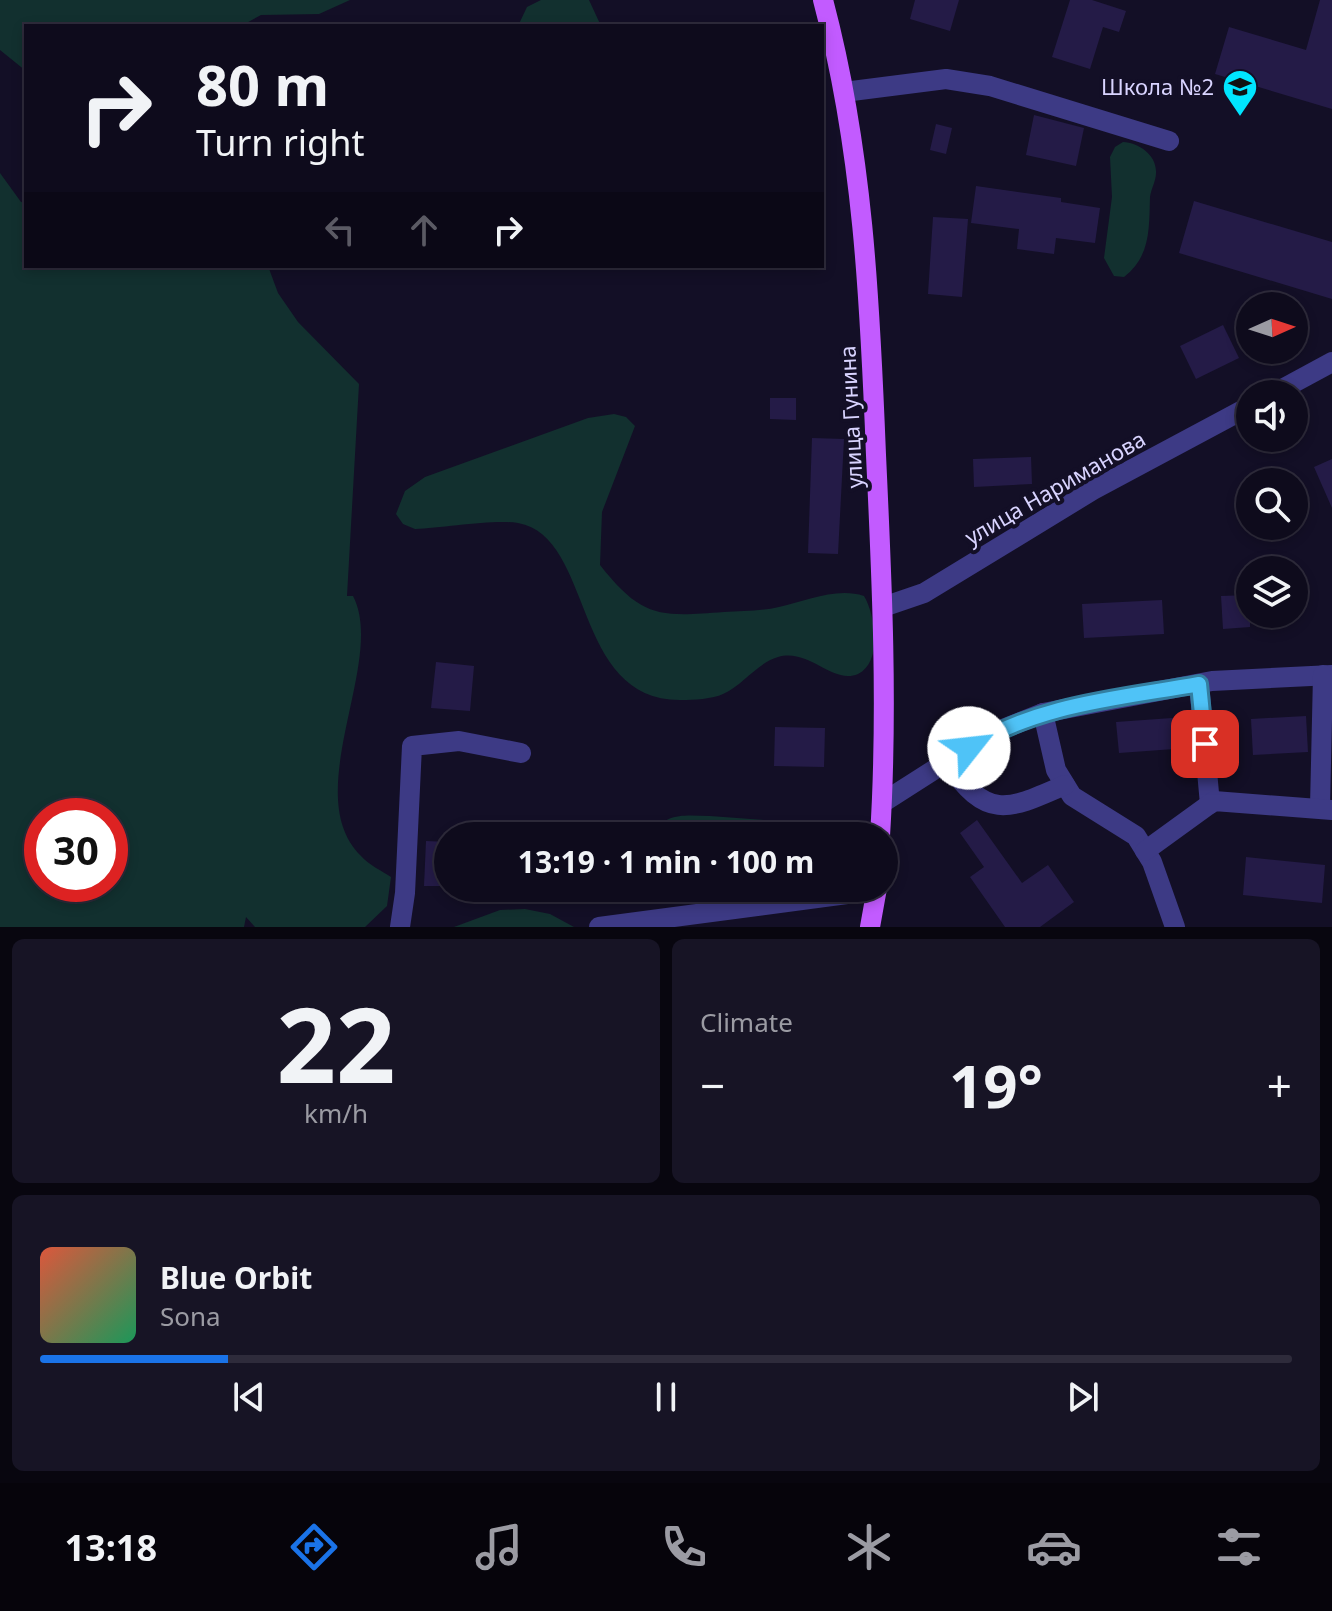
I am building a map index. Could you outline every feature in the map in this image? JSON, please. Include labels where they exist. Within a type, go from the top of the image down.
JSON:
[{"type":"main road","name":"улица Гунина","points":[[823,0],[844,92],[859,179],[868,276],[883,607],[881,822]]},
{"type":"main road","points":[[870,927],[875,902]]},
{"type":"street","points":[[844,92],[946,79],[990,86],[1169,141]]},
{"type":"street","points":[[1299,380],[1332,362]]},
{"type":"street","name":"улица Нариманова","points":[[883,607],[924,593],[1093,490],[1236,413]]},
{"type":"street","points":[[882,803],[990,734],[1043,713],[1199,684],[1328,675],[1326,808],[1214,801],[1145,851]]},
{"type":"street","points":[[1199,684],[1210,804]]},
{"type":"street","points":[[1043,713],[1056,770],[1065,785],[1072,796],[1136,836],[1175,927]]},
{"type":"street","points":[[400,927],[405,893],[412,746],[459,741],[521,753]]},
{"type":"street","points":[[947,762],[963,784],[989,802],[1015,807],[1065,785]]},
{"type":"street","points":[[599,927],[788,902]]},
{"type":"green space","points":[[0,0],[350,0],[319,14],[261,15],[245,24],[24,24],[24,69],[0,50]]},
{"type":"green space","points":[[541,0],[589,0],[600,24],[519,24],[527,7]]},
{"type":"green space","points":[[1123,142],[1146,151],[1156,167],[1147,241],[1139,260],[1124,277],[1114,276],[1104,258],[1112,197],[1110,157],[1115,147]]},
{"type":"green space","points":[[0,173],[24,203],[24,268],[269,268],[278,293],[298,322],[359,384],[347,596],[353,596],[361,623],[360,655],[340,764],[338,798],[344,830],[361,856],[391,877],[387,906],[365,927],[255,927],[246,917],[244,927],[0,927]]},
{"type":"green space","points":[[614,414],[626,417],[635,426],[602,512],[600,565],[615,582],[628,595],[653,610],[683,614],[766,609],[832,594],[864,596],[874,625],[874,649],[866,668],[858,674],[839,675],[800,657],[778,657],[730,690],[714,697],[681,700],[646,693],[620,675],[601,648],[560,557],[543,535],[518,523],[508,522],[415,529],[403,524],[396,514],[405,491],[425,477],[588,418]]},
{"type":"green space","points":[[685,816],[710,816],[789,822],[663,822]]},
{"type":"green space","points":[[525,909],[550,914],[574,927],[454,927],[500,910]]},
{"type":"building","points":[[915,0],[959,0],[950,31],[910,19]]},
{"type":"building","points":[[1070,0],[1092,0],[1126,11],[1119,32],[1103,27],[1090,69],[1052,57]]},
{"type":"building","points":[[1320,0],[1332,0],[1332,109],[1215,74],[1229,27],[1306,50]]},
{"type":"building","points":[[1034,115],[1084,128],[1076,166],[1026,155]]},
{"type":"building","points":[[936,124],[952,128],[946,154],[930,150]]},
{"type":"building","points":[[976,186],[1061,198],[1061,202],[1100,208],[1095,243],[1056,238],[1054,254],[1017,249],[1019,229],[971,223]]},
{"type":"building","points":[[1194,201],[1332,242],[1332,299],[1179,253]]},
{"type":"building","points":[[933,217],[968,219],[962,297],[928,294]]},
{"type":"building","points":[[1223,325],[1236,352],[1236,359],[1196,379],[1180,346]]},
{"type":"building","points":[[770,398],[796,398],[796,420],[770,419]]},
{"type":"building","points":[[812,438],[844,439],[838,554],[808,553]]},
{"type":"building","points":[[1031,457],[1032,484],[974,487],[973,459]]},
{"type":"building","points":[[1332,459],[1332,508],[1314,467]]},
{"type":"building","points":[[1236,595],[1236,628],[1223,629],[1221,596]]},
{"type":"building","points":[[1162,600],[1164,634],[1084,638],[1082,604]]},
{"type":"building","points":[[436,662],[474,666],[470,711],[431,708]]},
{"type":"building","points":[[1306,716],[1308,752],[1253,755],[1251,719]]},
{"type":"building","points":[[1186,717],[1188,748],[1119,753],[1116,722]]},
{"type":"building","points":[[775,727],[825,728],[824,767],[774,766]]},
{"type":"building","points":[[977,820],[1022,883],[1048,865],[1074,902],[1040,927],[1005,927],[970,877],[984,867],[960,833]]},
{"type":"building","points":[[426,841],[434,841],[434,886],[424,886]]},
{"type":"building","points":[[1246,857],[1325,865],[1322,903],[1243,895]]},
{"type":"place","name":"Школа №2","points":[[1240,118]]},
{"type":"route","points":[[969,748],[990,734],[1043,713],[1199,684],[1205,744]]}]
